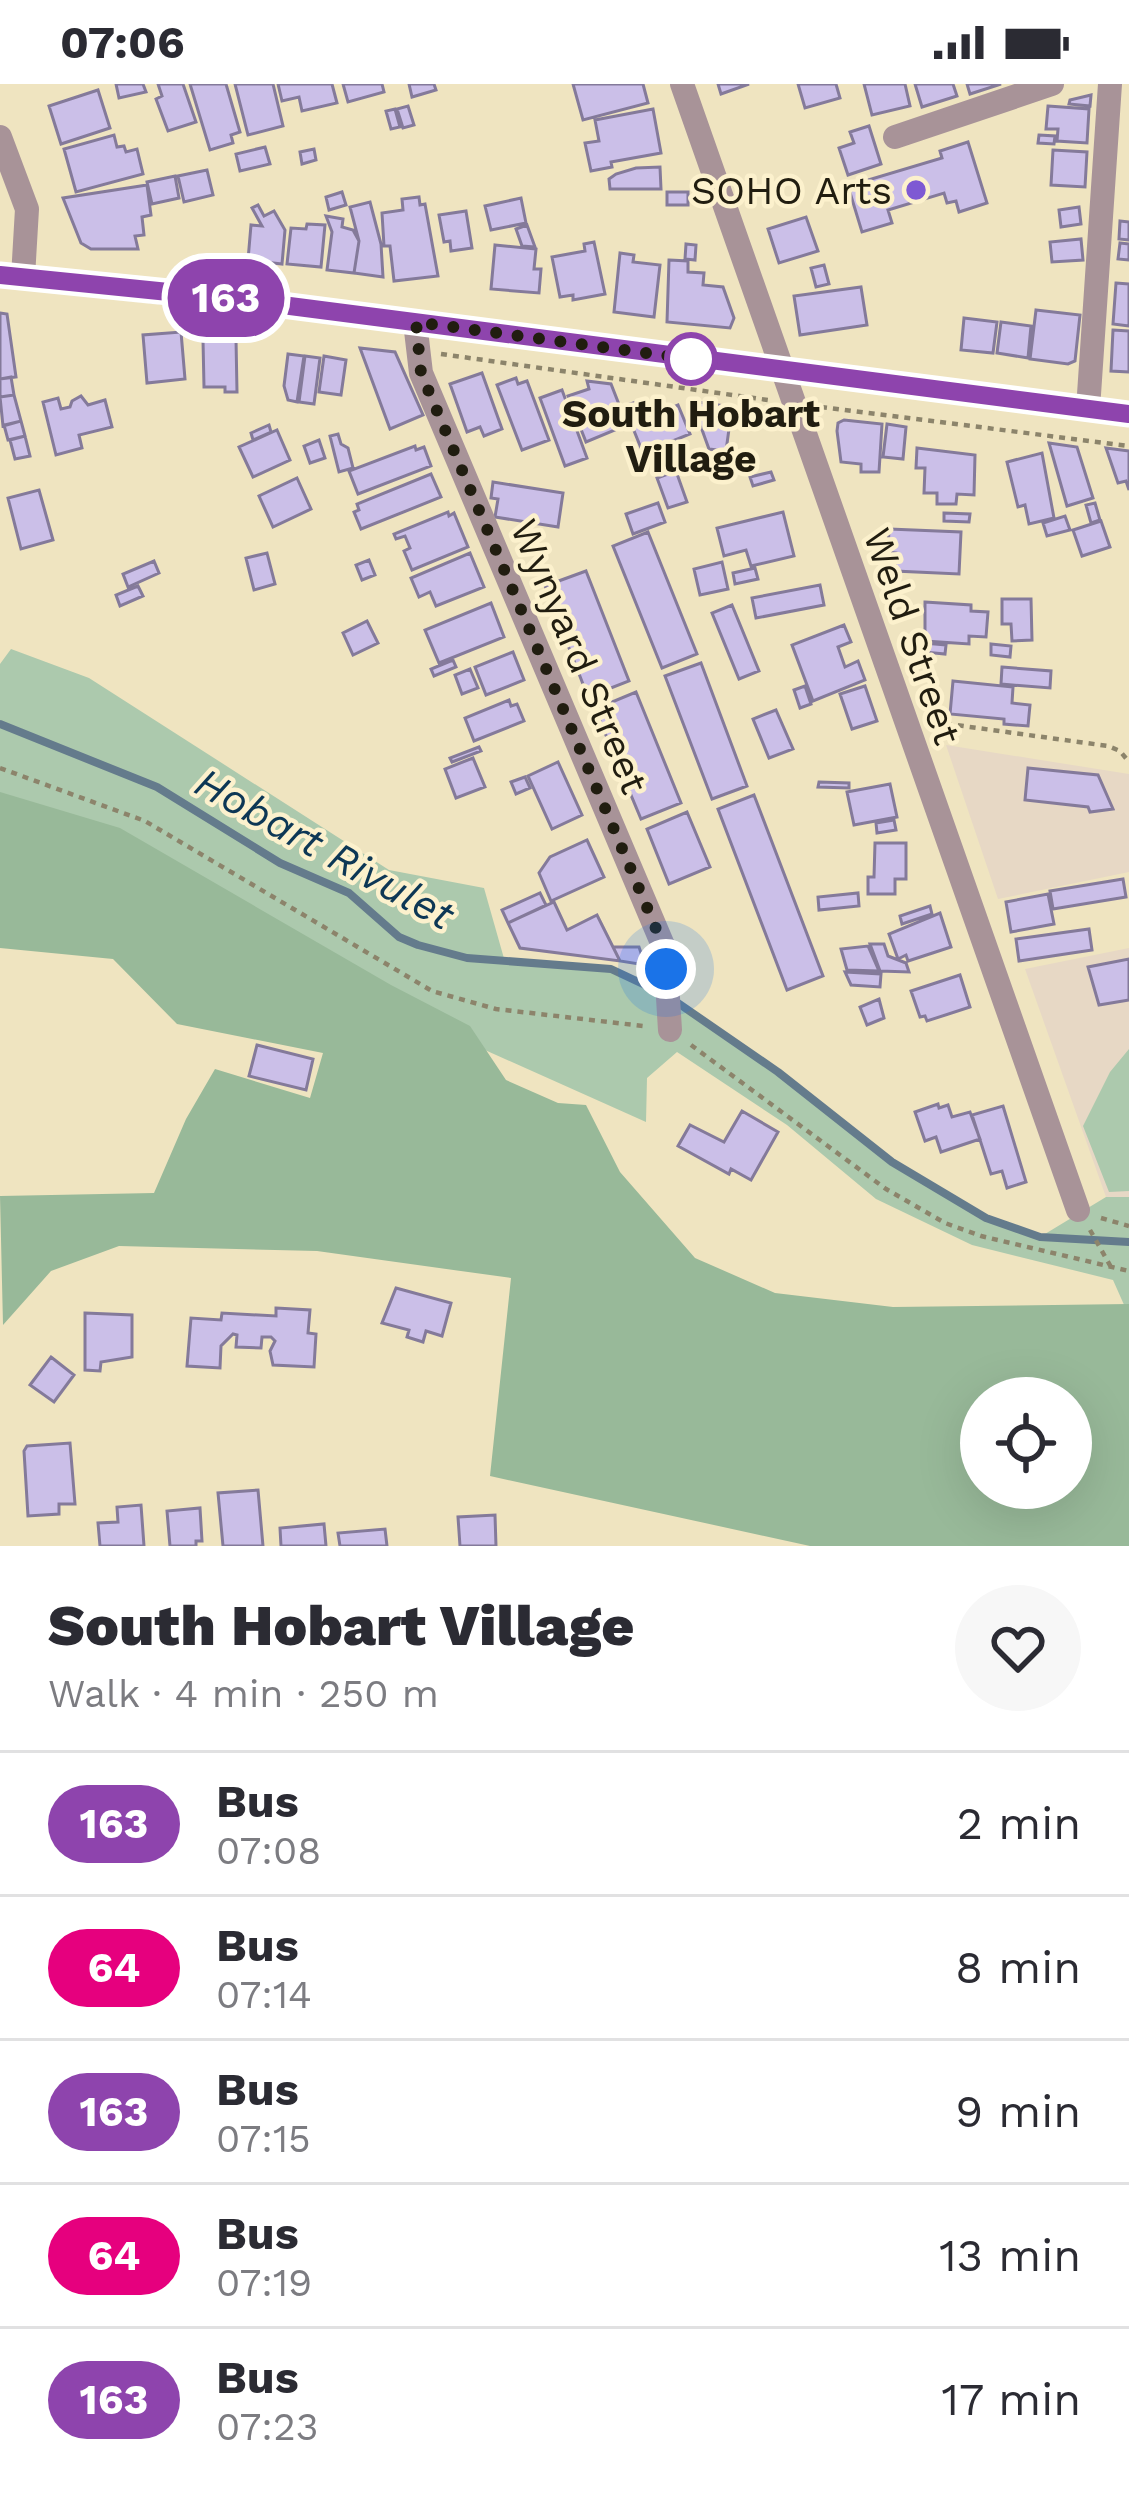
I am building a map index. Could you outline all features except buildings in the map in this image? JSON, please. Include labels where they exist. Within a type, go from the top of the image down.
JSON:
[{"type":"street","name":"Weld Street","points":[[682,84],[1078,1210]]},
{"type":"street","points":[[896,137],[1052,84]]},
{"type":"street","points":[[1088,410],[1118,140],[1110,84]]},
{"type":"street","points":[[0,137],[27,209],[11,276],[416,322],[1129,414]]},
{"type":"street","name":"Wynyard Street","points":[[416,322],[421,373],[665,950],[669,1025]]},
{"type":"path","points":[[417,351],[1129,446]]},
{"type":"path","points":[[926,721],[1108,746],[1129,762]]},
{"type":"path","points":[[0,769],[146,821],[432,992],[496,1009],[669,1025],[886,1189],[945,1223],[1129,1271]]},
{"type":"path","points":[[1078,1210],[1111,1267]]},
{"type":"shaded area","points":[[946,745],[1129,774],[1129,872],[998,899]]},
{"type":"shaded area","points":[[1129,948],[1129,1197],[1106,1197],[1025,969]]},
{"type":"green space","points":[[11,649],[89,678],[389,870],[484,888],[505,962],[588,966],[642,981],[910,1171],[994,1218],[1040,1237],[1106,1197],[1129,1197],[1129,1316],[1113,1280],[972,1245],[876,1199],[787,1125],[677,1052],[647,1078],[646,1122],[0,833],[0,664]]},
{"type":"green space","points":[[0,792],[120,828],[470,1026],[506,1080],[558,1103],[586,1105],[620,1172],[695,1258],[775,1293],[893,1307],[1129,1304],[1129,1546],[810,1546],[490,1476],[511,1278],[317,1251],[119,1246],[51,1271],[3,1325],[0,1196],[154,1193],[186,1119],[215,1069],[310,1098],[323,1053],[177,1024],[113,959],[0,948]]},
{"type":"green space","points":[[1129,1049],[1129,1191],[1109,1192],[1083,1126],[1110,1072]]},
{"type":"waterway","name":"Hobart Rivulet","points":[[0,724],[157,787],[280,863],[349,893],[399,937],[418,945],[467,958],[611,969],[662,993]]},
{"type":"waterway","name":"Hobart Rivulet","points":[[675,1001],[778,1072],[892,1162],[986,1218],[1040,1237],[1129,1242]]},
{"type":"bus line","name":"163","points":[[0,275],[228,298],[1129,414]]},
{"type":"place","name":"SOHO Arts","points":[[916,190]]},
{"type":"place","name":"South Hobart Village","points":[[691,359]]},
{"type":"route","points":[[666,969],[665,950],[421,373],[416,322],[691,359]]}]
